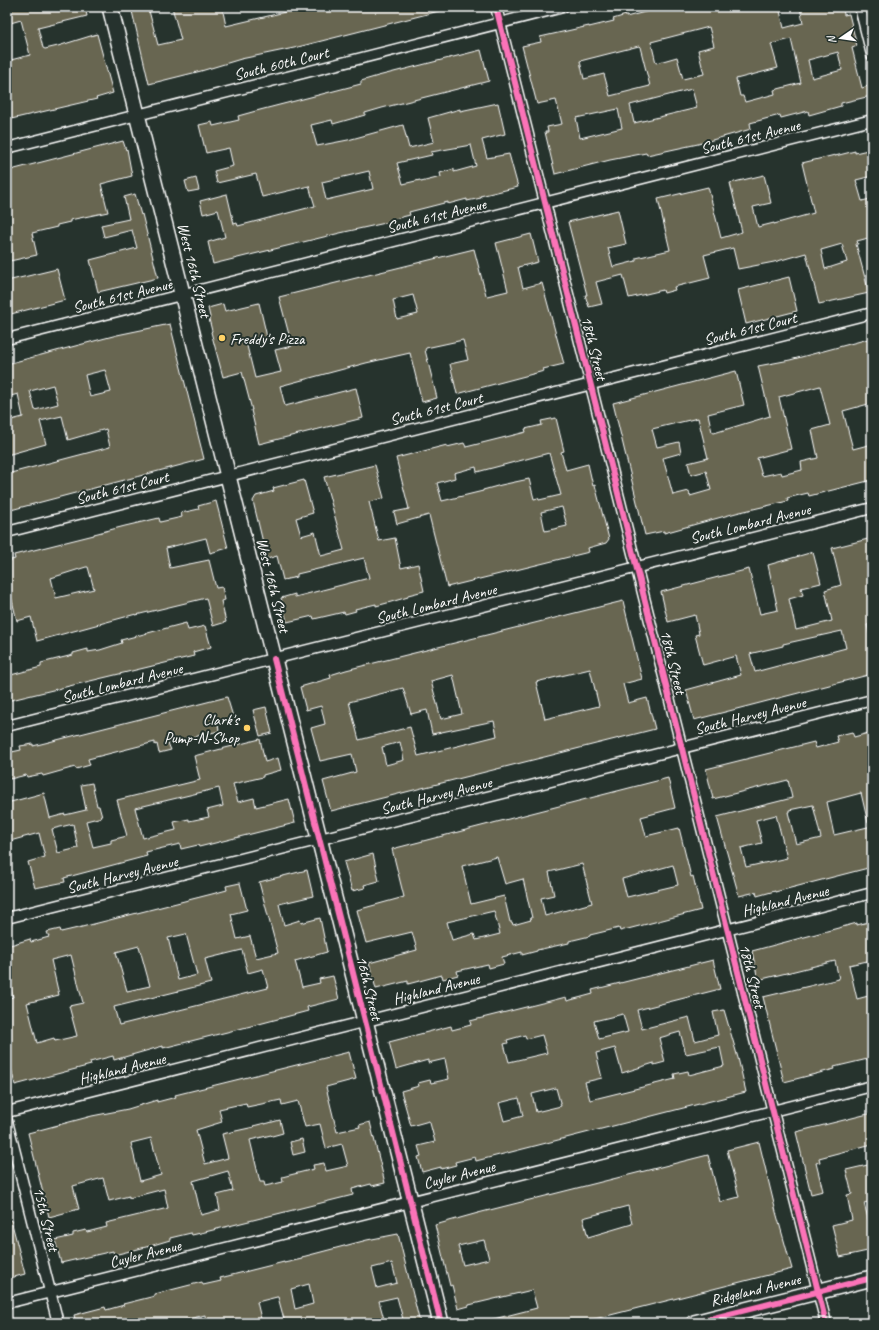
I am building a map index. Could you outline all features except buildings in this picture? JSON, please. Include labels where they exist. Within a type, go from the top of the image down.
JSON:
[{"type":"street","name":"West 16th Street","points":[[110,7],[274,659]]},
{"type":"street","name":"18th Street","points":[[496,7],[826,1323]]},
{"type":"street","name":"South 60th Court","points":[[7,148],[563,7]]},
{"type":"street","points":[[860,7],[872,55]]},
{"type":"street","name":"South 61st Avenue","points":[[7,339],[872,120]]},
{"type":"street","name":"South 61st Court","points":[[7,532],[872,313]]},
{"type":"street","name":"South Lombard Avenue","points":[[7,726],[872,508]]},
{"type":"street","name":"16th Street","points":[[274,659],[441,1323]]},
{"type":"street","name":"South Harvey Avenue","points":[[7,918],[872,700]]},
{"type":"street","name":"Highland Avenue","points":[[7,1112],[872,893]]},
{"type":"street","name":"Cuyler Avenue","points":[[7,1303],[872,1086]]},
{"type":"street","name":"15th Street","points":[[7,1122],[58,1323]]},
{"type":"street","name":"Ridgeland Avenue","points":[[694,1323],[872,1278]]},
{"type":"cycle path","points":[[496,7],[826,1323]]},
{"type":"cycle path","points":[[274,659],[441,1323]]},
{"type":"cycle path","points":[[694,1323],[872,1278]]},
{"type":"place","name":"Freddy's Pizza","points":[[222,338]]},
{"type":"place","name":"Clark's Pump-N-Shop","points":[[247,728]]}]
